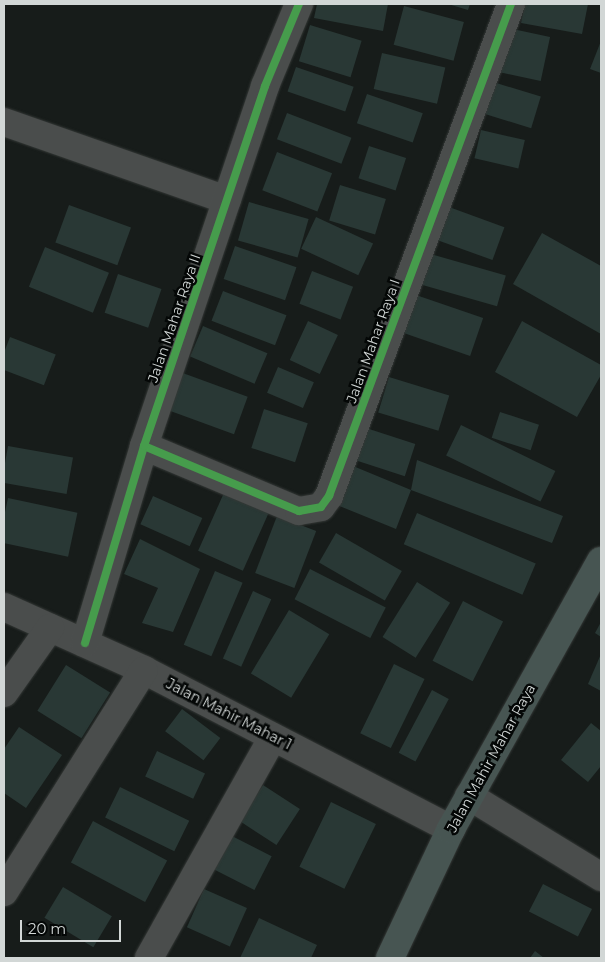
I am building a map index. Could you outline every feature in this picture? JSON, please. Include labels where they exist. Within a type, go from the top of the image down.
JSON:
[{"type":"main road","name":"Jalan Mahir Mahar Raya","points":[[390,958],[451,829],[601,562]]},
{"type":"street","name":"Jalan Mahar Raya II","points":[[85,643],[144,446],[227,200],[299,4]]},
{"type":"street","name":"Jalan Mahar Raya I","points":[[144,446],[299,511],[321,507],[329,496],[511,4]]},
{"type":"street","points":[[4,122],[227,200]]},
{"type":"street","name":"Jalan Mahir Mahar 1","points":[[4,607],[144,670],[451,829]]},
{"type":"street","points":[[4,693],[50,628]]},
{"type":"street","points":[[4,892],[144,670]]},
{"type":"street","points":[[149,958],[273,737]]},
{"type":"street","points":[[469,796],[601,877]]},
{"type":"building","points":[[317,4],[388,4],[383,31],[314,18]]},
{"type":"building","points":[[448,4],[470,4],[468,10]]},
{"type":"building","points":[[525,4],[588,4],[582,34],[521,23]]},
{"type":"building","points":[[404,6],[464,22],[454,61],[394,45]]},
{"type":"building","points":[[310,25],[362,41],[351,77],[299,61]]},
{"type":"building","points":[[508,28],[550,37],[541,81],[499,72]]},
{"type":"building","points":[[601,41],[601,73],[590,69]]},
{"type":"building","points":[[382,53],[445,68],[437,104],[374,89]]},
{"type":"building","points":[[296,67],[354,87],[345,111],[288,92]]},
{"type":"building","points":[[493,82],[541,97],[531,128],[483,114]]},
{"type":"building","points":[[367,94],[423,113],[413,143],[357,123]]},
{"type":"building","points":[[287,113],[351,138],[341,164],[277,139]]},
{"type":"building","points":[[481,130],[525,140],[518,168],[474,158]]},
{"type":"building","points":[[369,146],[406,158],[396,190],[358,178]]},
{"type":"building","points":[[277,152],[332,173],[317,211],[262,190]]},
{"type":"building","points":[[340,185],[386,199],[375,234],[329,220]]},
{"type":"building","points":[[249,202],[309,219],[298,258],[238,240]]},
{"type":"building","points":[[69,205],[131,228],[117,265],[55,243]]},
{"type":"building","points":[[449,207],[504,227],[492,260],[437,240]]},
{"type":"building","points":[[316,217],[373,244],[358,275],[301,249]]},
{"type":"building","points":[[542,233],[601,266],[601,334],[513,284]]},
{"type":"building","points":[[235,246],[296,267],[285,300],[224,279]]},
{"type":"building","points":[[45,247],[109,273],[93,313],[29,287]]},
{"type":"building","points":[[427,253],[506,276],[497,306],[418,284]]},
{"type":"building","points":[[312,271],[353,287],[341,319],[299,304]]},
{"type":"building","points":[[118,274],[161,289],[148,328],[105,313]]},
{"type":"building","points":[[223,291],[286,315],[275,345],[212,321]]},
{"type":"building","points":[[416,295],[483,318],[470,356],[403,333]]},
{"type":"building","points":[[308,321],[338,335],[320,374],[290,360]]},
{"type":"building","points":[[522,321],[601,365],[601,375],[577,417],[495,372]]},
{"type":"building","points":[[203,326],[267,353],[255,384],[190,356]]},
{"type":"building","points":[[10,337],[56,355],[44,385],[4,370],[4,353]]},
{"type":"building","points":[[278,367],[314,382],[303,408],[267,393]]},
{"type":"building","points":[[180,372],[248,397],[234,434],[166,410]]},
{"type":"building","points":[[389,377],[449,395],[438,431],[378,412]]},
{"type":"building","points":[[264,409],[308,423],[295,462],[251,448]]},
{"type":"building","points":[[500,412],[539,425],[531,450],[492,438]]},
{"type":"building","points":[[461,425],[555,471],[540,502],[446,456]]},
{"type":"building","points":[[363,427],[415,444],[405,476],[352,459]]},
{"type":"building","points":[[8,446],[73,457],[67,494],[4,483],[4,469]]},
{"type":"building","points":[[417,460],[563,516],[552,543],[411,490]]},
{"type":"building","points":[[353,466],[411,490],[396,529],[337,505]]},
{"type":"building","points":[[227,486],[272,506],[243,571],[198,551]]},
{"type":"building","points":[[153,496],[202,518],[190,546],[140,524]]},
{"type":"building","points":[[8,498],[77,513],[68,557],[4,543],[4,517]]},
{"type":"building","points":[[417,513],[536,563],[522,595],[404,544]]},
{"type":"building","points":[[277,516],[316,531],[294,588],[255,573]]},
{"type":"building","points":[[336,533],[402,571],[385,600],[319,562]]},
{"type":"building","points":[[140,539],[200,569],[173,632],[142,623],[158,588],[124,574]]},
{"type":"building","points":[[310,569],[386,608],[370,638],[295,599]]},
{"type":"building","points":[[215,571],[243,583],[211,656],[184,645]]},
{"type":"building","points":[[417,582],[450,603],[416,658],[383,637]]},
{"type":"building","points":[[253,591],[271,599],[241,667],[223,659]]},
{"type":"building","points":[[463,601],[503,621],[473,681],[433,661]]},
{"type":"building","points":[[289,610],[329,634],[291,698],[251,673]]},
{"type":"building","points":[[601,622],[601,637],[595,633]]},
{"type":"building","points":[[601,654],[601,691],[588,684]]},
{"type":"building","points":[[394,664],[425,679],[391,748],[360,733]]},
{"type":"building","points":[[66,665],[110,693],[81,738],[37,711]]},
{"type":"building","points":[[432,690],[449,699],[415,762],[399,753]]},
{"type":"building","points":[[182,709],[220,738],[203,760],[165,731]]},
{"type":"building","points":[[591,723],[601,731],[601,766],[588,782],[561,760]]},
{"type":"building","points":[[19,727],[62,755],[26,808],[4,793],[4,749]]},
{"type":"building","points":[[157,751],[205,773],[193,799],[145,776]]},
{"type":"building","points":[[263,785],[300,809],[276,845],[240,821]]},
{"type":"building","points":[[120,787],[189,821],[174,851],[105,818]]},
{"type":"building","points":[[331,802],[376,824],[344,889],[299,867]]},
{"type":"building","points":[[93,821],[167,860],[145,902],[71,862]]},
{"type":"building","points":[[228,834],[272,856],[254,890],[211,868]]},
{"type":"building","points":[[543,884],[592,909],[578,937],[529,912]]},
{"type":"building","points":[[63,887],[112,916],[93,947],[44,918]]},
{"type":"building","points":[[204,889],[247,908],[230,946],[187,927]]},
{"type":"building","points":[[259,918],[317,945],[311,958],[240,958]]},
{"type":"building","points":[[535,951],[544,958],[530,958]]},
{"type":"cycle path","points":[[85,643],[144,446],[265,86],[299,4]]},
{"type":"cycle path","points":[[144,446],[299,511],[321,507],[329,496],[511,4]]}]
